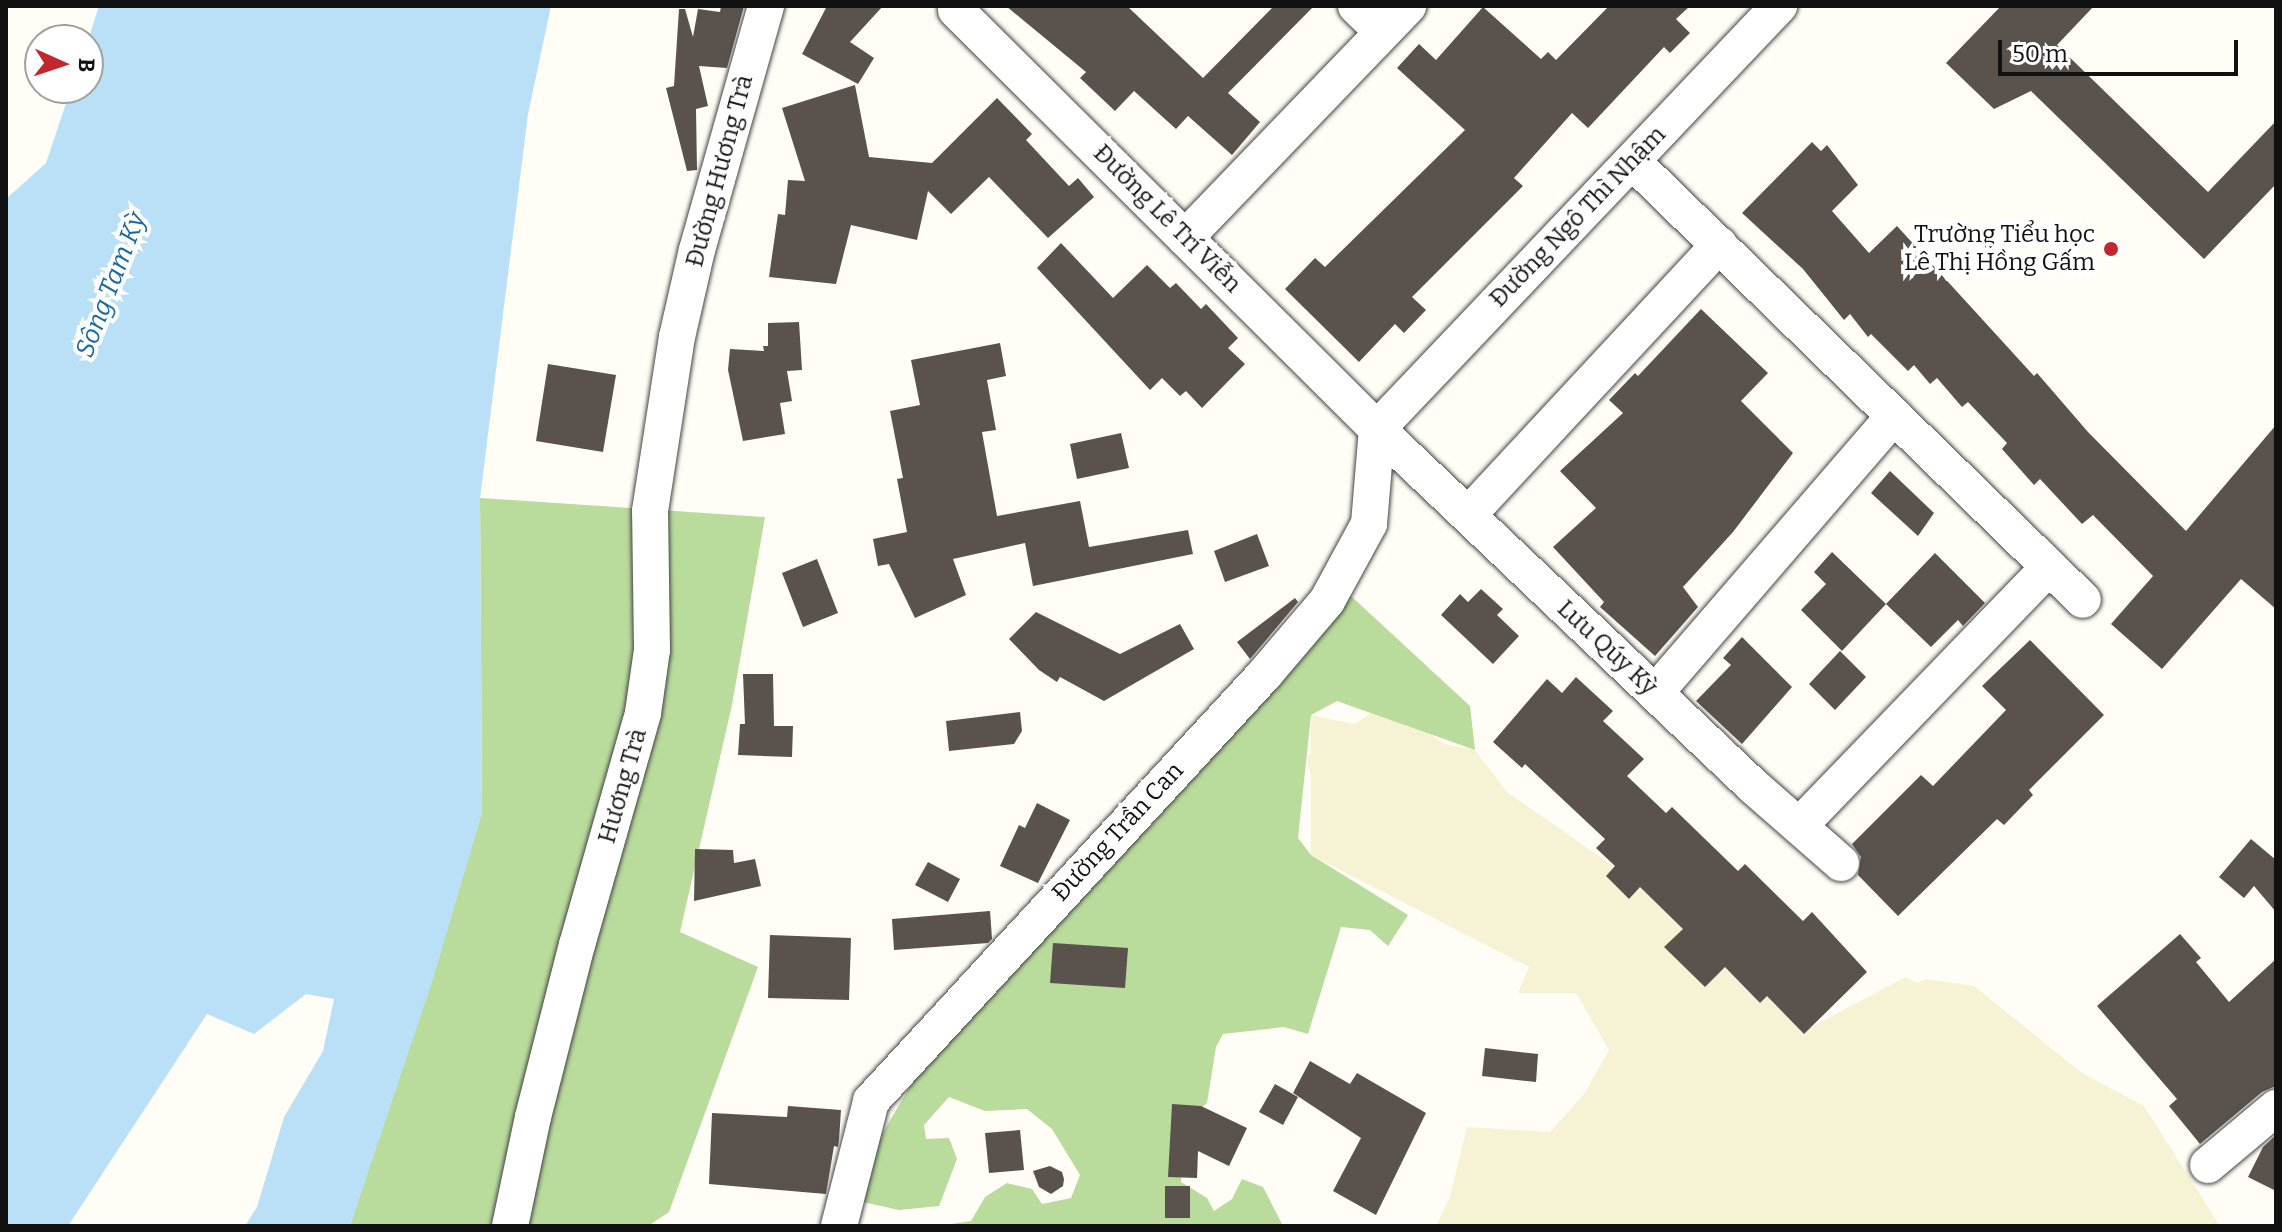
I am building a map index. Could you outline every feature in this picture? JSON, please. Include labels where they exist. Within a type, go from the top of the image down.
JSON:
[{"type":"street","name":"Đường Hương Trà","points":[[677,337],[701,236],[766,6]]},
{"type":"street","points":[[1356,6],[1383,32]]},
{"type":"street","points":[[1185,238],[1408,6]]},
{"type":"street","name":"Đường Ngô Thì Nhậm","points":[[1377,429],[1779,6]]},
{"type":"street","name":"Đường Lê Trí Viễn","points":[[956,10],[1377,429]]},
{"type":"street","points":[[1632,161],[2083,600]]},
{"type":"street","points":[[1468,515],[1719,245]]},
{"type":"street","name":"Hương Trà","points":[[510,1226],[533,1117],[577,945],[643,713],[652,650],[650,511],[677,337]]},
{"type":"street","points":[[1655,693],[1894,416]]},
{"type":"street","name":"Lưu Qúy Kỳ","points":[[1377,429],[1655,693],[1841,863]]},
{"type":"street","name":"Đường Trần Can","points":[[839,1226],[871,1101],[1264,675],[1327,601],[1369,524],[1377,429]]},
{"type":"street","points":[[1799,826],[2049,567]]},
{"type":"street","points":[[2208,1165],[2276,1108]]},
{"type":"shaded area","points":[[1387,703],[1444,744],[1475,750],[1507,792],[1652,893],[1806,1030],[1905,977],[1917,983],[1926,979],[1974,986],[2082,1073],[2144,1106],[2220,1226],[1436,1226],[1450,1196],[1467,1127],[1550,1132],[1584,1094],[1609,1050],[1576,993],[1518,993],[1529,967],[1311,855],[1311,778],[1307,757],[1311,753],[1311,715],[1355,724]]},
{"type":"green space","points":[[480,498],[765,517],[732,705],[680,932],[758,967],[669,1212],[648,1226],[350,1226],[482,813]]},
{"type":"green space","points":[[1351,596],[1470,706],[1475,750],[1337,701],[1311,715],[1298,838],[1311,855],[1408,915],[1388,946],[1370,930],[1341,927],[1308,1034],[1284,1027],[1223,1034],[1216,1047],[1207,1103],[1182,1125],[1181,1182],[1207,1198],[1214,1211],[1232,1199],[1242,1179],[1263,1187],[1283,1226],[939,1226],[971,1221],[985,1197],[1007,1183],[1032,1189],[1042,1204],[1071,1198],[1080,1175],[1052,1129],[1027,1109],[985,1111],[949,1097],[924,1125],[926,1139],[949,1138],[957,1159],[939,1206],[899,1210],[863,1202],[871,1153],[930,1052],[1333,607]]},
{"type":"water","name":"Sông Tam Kỳ","points":[[99,6],[551,6],[528,114],[480,498],[482,813],[433,979],[350,1226],[245,1226],[257,1207],[284,1117],[323,1051],[334,999],[306,994],[254,1034],[207,1014],[68,1226],[6,1226],[6,199],[46,163],[66,104],[104,104],[104,24],[93,24]]},
{"type":"building","points":[[721,6],[744,6],[727,68],[699,66],[708,106],[696,109],[697,170],[687,171],[666,88],[674,86],[679,9],[685,9],[693,37],[698,9],[720,12]]},
{"type":"building","points":[[827,6],[883,6],[850,42],[874,58],[858,84],[802,54]]},
{"type":"building","points":[[1006,6],[1127,6],[1203,78],[1274,6],[1314,6],[1228,93],[1260,122],[1232,155],[1188,116],[1176,129],[1134,91],[1115,111],[1080,78],[1086,72]]},
{"type":"building","points":[[1609,6],[1690,6],[1676,19],[1690,33],[1670,53],[1664,47],[1588,128],[1572,113],[1514,178],[1523,186],[1412,297],[1426,310],[1404,333],[1395,324],[1359,362],[1285,289],[1315,258],[1325,267],[1465,130],[1397,68],[1419,44],[1436,60],[1483,7],[1541,59],[1548,52],[1556,60]]},
{"type":"building","points":[[2001,6],[2094,6],[2057,45],[2208,192],[2276,121],[2276,184],[2204,259],[2031,91],[1994,109],[1946,63]]},
{"type":"building","points":[[855,85],[869,157],[932,163],[997,98],[1032,134],[1026,140],[1069,186],[1078,178],[1094,197],[1048,238],[989,177],[951,214],[928,191],[917,240],[851,225],[836,284],[769,277],[778,214],[785,215],[788,180],[805,181],[782,108]]},
{"type":"building","points":[[1812,142],[1821,151],[1827,145],[1858,185],[1832,211],[1869,253],[1897,226],[2034,376],[2037,373],[2088,432],[2186,531],[2276,425],[2276,609],[2241,579],[2162,669],[2111,624],[2153,576],[2093,515],[2082,524],[2040,479],[2034,485],[2002,449],[2007,443],[1968,402],[1962,407],[1937,378],[1930,384],[1914,365],[1908,371],[1871,334],[1868,337],[1850,314],[1844,320],[1803,269],[1742,213]]},
{"type":"building","points":[[1061,243],[1113,298],[1147,265],[1170,288],[1176,283],[1201,309],[1206,304],[1238,338],[1228,348],[1245,364],[1202,408],[1186,391],[1180,396],[1162,378],[1150,390],[1037,268]]},
{"type":"building","points":[[1701,309],[1768,373],[1741,401],[1793,453],[1733,532],[1683,587],[1698,607],[1655,656],[1600,607],[1604,602],[1553,547],[1596,508],[1560,471],[1623,413],[1609,400],[1635,373],[1638,376]]},
{"type":"building","points":[[799,322],[802,370],[787,371],[792,401],[780,403],[785,434],[743,441],[728,370],[730,349],[764,351],[763,346],[768,346],[768,323]]},
{"type":"building","points":[[1000,343],[1006,376],[987,380],[996,430],[982,432],[997,516],[1080,501],[1089,547],[1188,530],[1193,554],[1033,586],[1025,543],[953,559],[966,595],[915,618],[889,564],[878,566],[873,539],[907,532],[897,479],[903,478],[890,411],[920,405],[911,360]]},
{"type":"building","points":[[548,364],[616,375],[603,452],[536,441]]},
{"type":"building","points":[[1121,433],[1129,468],[1077,479],[1070,444]]},
{"type":"building","points":[[1890,471],[1934,513],[1918,536],[1871,493]]},
{"type":"building","points":[[1257,534],[1269,566],[1225,582],[1214,551]]},
{"type":"building","points":[[1832,552],[1886,604],[1842,651],[1801,610],[1826,584],[1814,572]]},
{"type":"building","points":[[1935,553],[1985,603],[1963,626],[1958,620],[1931,647],[1886,604]]},
{"type":"building","points":[[817,559],[838,613],[803,627],[782,573]]},
{"type":"building","points":[[1481,589],[1503,609],[1497,615],[1519,636],[1493,664],[1441,615],[1460,594],[1468,602]]},
{"type":"building","points":[[1295,598],[1298,602],[1250,659],[1237,642]]},
{"type":"building","points":[[1036,612],[1120,654],[1180,624],[1194,649],[1104,701],[1060,677],[1057,682],[1039,670],[1009,639]]},
{"type":"building","points":[[1742,637],[1792,687],[1742,744],[1696,701],[1731,665],[1723,658]]},
{"type":"building","points":[[2030,640],[2104,715],[2029,790],[2033,795],[2004,825],[1997,819],[1898,916],[1858,875],[1861,857],[1852,844],[1921,775],[1933,786],[2006,710],[1982,686]]},
{"type":"building","points":[[1840,651],[1866,677],[1835,710],[1809,684]]},
{"type":"building","points":[[743,674],[773,674],[774,726],[793,726],[792,757],[738,755],[740,724],[745,724]]},
{"type":"building","points":[[1576,677],[1613,711],[1603,721],[1644,759],[1627,776],[1666,813],[1672,807],[1738,871],[1745,864],[1803,921],[1812,912],[1867,972],[1804,1034],[1767,996],[1760,1003],[1725,967],[1705,987],[1664,947],[1683,929],[1640,887],[1629,899],[1606,876],[1615,866],[1596,848],[1605,839],[1525,764],[1522,768],[1493,742],[1547,679],[1562,693]]},
{"type":"building","points":[[1020,712],[1022,731],[1014,744],[949,751],[946,721]]},
{"type":"building","points":[[1037,803],[1070,820],[1038,883],[1000,866],[1019,825],[1025,828]]},
{"type":"building","points":[[2251,839],[2276,860],[2276,912],[2254,886],[2244,898],[2219,877]]},
{"type":"building","points":[[695,849],[733,850],[734,863],[755,859],[761,886],[694,901]]},
{"type":"building","points":[[928,862],[960,879],[948,902],[915,885]]},
{"type":"building","points":[[990,911],[992,939],[988,943],[894,950],[892,919]]},
{"type":"building","points":[[2180,934],[2201,958],[2196,962],[2229,1002],[2276,959],[2276,1086],[2262,1092],[2200,1144],[2169,1106],[2177,1099],[2097,1006]]},
{"type":"building","points":[[770,935],[851,938],[849,1000],[768,998]]},
{"type":"building","points":[[1053,943],[1128,948],[1125,988],[1050,983]]},
{"type":"building","points":[[1485,1048],[1538,1054],[1536,1082],[1482,1076]]},
{"type":"building","points":[[1310,1061],[1350,1084],[1357,1073],[1426,1113],[1376,1215],[1333,1191],[1361,1138],[1293,1093]]},
{"type":"building","points":[[1275,1084],[1298,1097],[1283,1125],[1259,1112]]},
{"type":"building","points":[[1172,1104],[1201,1106],[1247,1128],[1229,1166],[1198,1151],[1197,1178],[1168,1177]]},
{"type":"building","points":[[788,1106],[841,1110],[838,1147],[834,1146],[826,1194],[709,1184],[712,1113],[787,1117]]},
{"type":"building","points":[[1020,1130],[1024,1170],[989,1173],[985,1133]]},
{"type":"building","points":[[2276,1135],[2276,1191],[2248,1177],[2263,1147]]},
{"type":"building","points":[[1050,1166],[1062,1172],[1064,1179],[1063,1186],[1051,1194],[1039,1187],[1033,1171]]},
{"type":"building","points":[[1165,1186],[1190,1186],[1190,1218],[1165,1218]]},
{"type":"place","name":"Trường Tiểu học Lê Thị Hồng Gấm","points":[[2111,249]]}]
